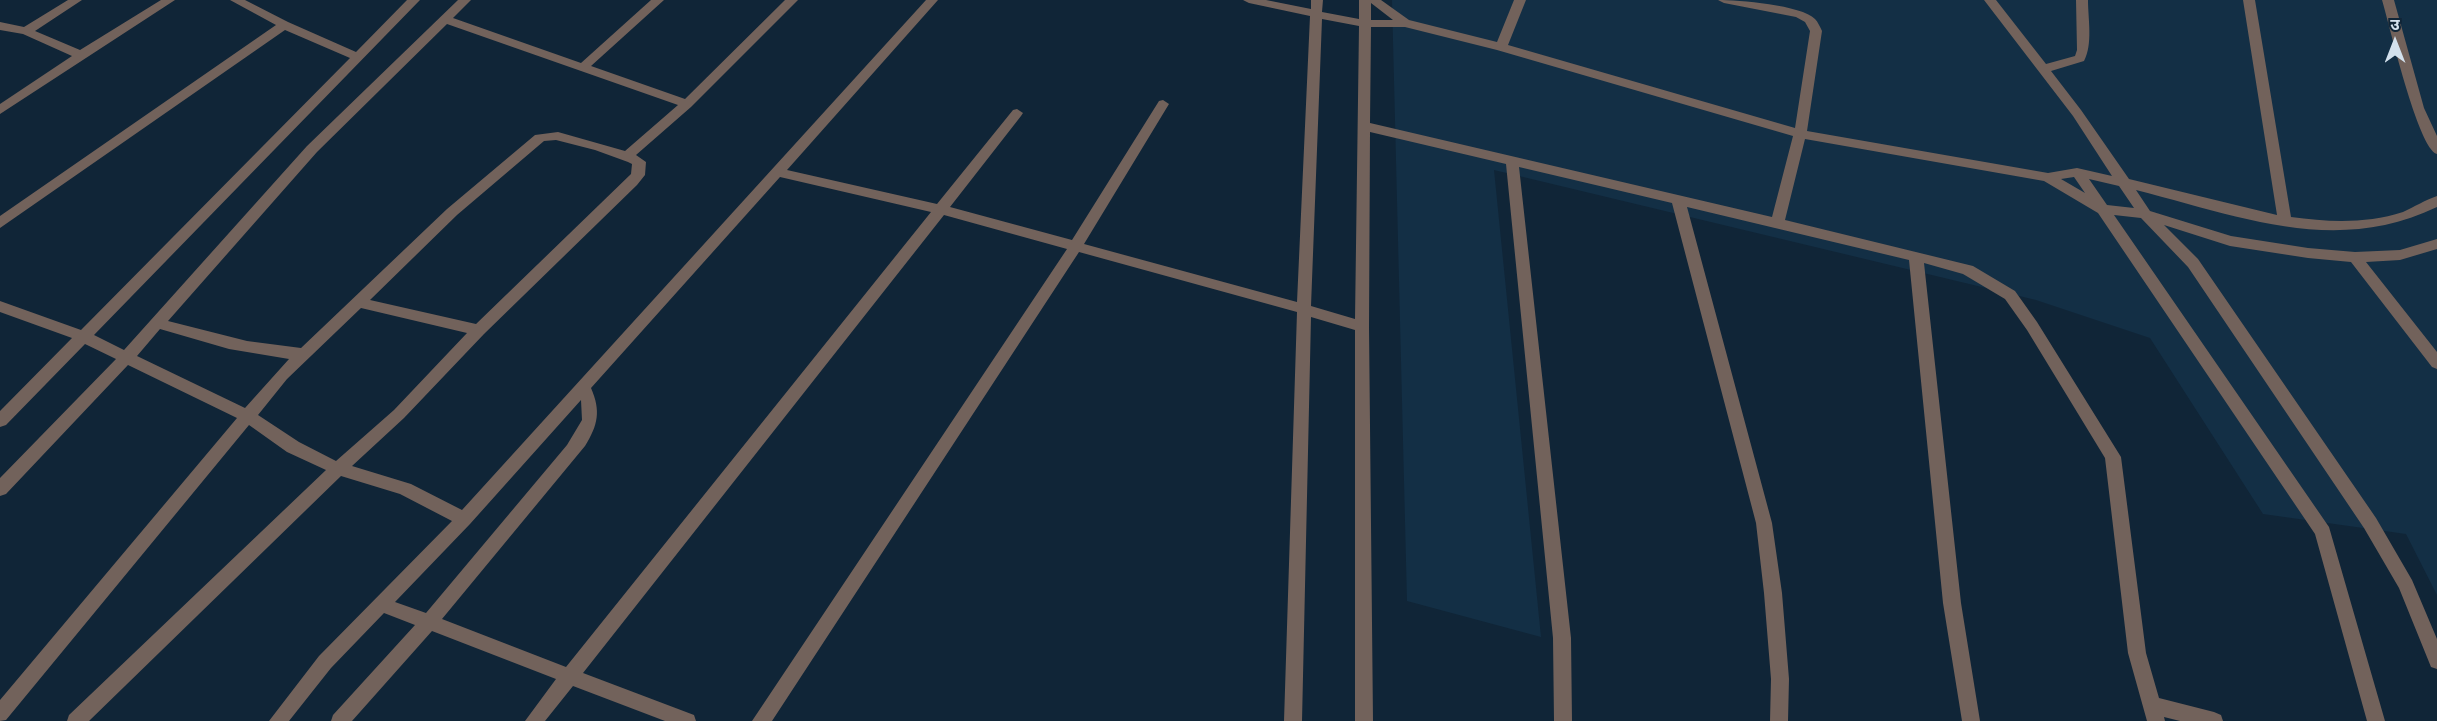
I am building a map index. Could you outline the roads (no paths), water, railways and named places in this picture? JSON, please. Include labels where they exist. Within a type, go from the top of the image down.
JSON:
[{"type":"street","points":[[26,31],[76,0]]},
{"type":"street","points":[[0,110],[169,0]]},
{"type":"street","points":[[236,0],[284,25],[358,57]]},
{"type":"street","points":[[258,12],[270,0]]},
{"type":"street","points":[[0,421],[414,0]]},
{"type":"street","points":[[0,489],[126,358],[312,149],[465,0]]},
{"type":"street","points":[[583,67],[658,0]]},
{"type":"street","points":[[627,156],[687,104],[792,0]]},
{"type":"street","points":[[278,721],[325,662],[464,519],[932,0]]},
{"type":"street","points":[[1250,0],[1317,8],[1365,24],[1405,23],[1501,47],[1800,134],[2048,177],[2077,172],[2285,223],[2338,226],[2376,225],[2416,213],[2437,201]]},
{"type":"street","points":[[1364,721],[1362,327],[1365,0]]},
{"type":"street","points":[[1374,0],[1405,23]]},
{"type":"street","points":[[1501,47],[1520,0]]},
{"type":"street","points":[[1724,0],[1800,14],[1810,20],[1816,31],[1800,134],[1777,223]]},
{"type":"street","points":[[1990,0],[2077,113],[2145,214],[2193,263],[2370,523],[2406,585],[2437,661]]},
{"type":"street","points":[[2043,69],[2080,58],[2084,50],[2082,0]]},
{"type":"street","points":[[2249,0],[2285,223]]},
{"type":"street","points":[[2388,0],[2418,108],[2437,150]]},
{"type":"street","points":[[1293,721],[1304,309],[1317,8]]},
{"type":"street","points":[[446,20],[687,104]]},
{"type":"street","points":[[0,224],[284,25]]},
{"type":"street","points":[[0,26],[26,31],[81,56]]},
{"type":"street","points":[[761,721],[1076,246],[1163,104]]},
{"type":"street","points":[[534,721],[1017,113]]},
{"type":"street","points":[[1364,126],[1916,256],[1968,270],[2010,295],[2032,326],[2113,457],[2137,653],[2153,713],[2214,721]]},
{"type":"street","points":[[0,714],[282,375],[452,212],[540,138],[555,135],[567,137],[639,162],[638,175],[632,182],[479,330],[399,414],[76,721]]},
{"type":"street","points":[[1512,160],[1562,638],[1563,721]]},
{"type":"street","points":[[777,172],[940,209],[1362,327]]},
{"type":"street","points":[[2077,172],[2100,209],[2323,532],[2376,721]]},
{"type":"street","points":[[2048,177],[2100,209],[2145,214],[2230,241],[2308,254],[2355,257],[2400,255],[2437,244]]},
{"type":"street","points":[[1678,199],[1764,523],[1773,593],[1780,679],[1779,721]]},
{"type":"street","points":[[1916,256],[1952,603],[1971,721]]},
{"type":"street","points":[[2355,257],[2437,363]]},
{"type":"street","points":[[356,302],[479,330]]},
{"type":"street","points":[[0,306],[82,336],[249,417],[293,447],[339,469],[405,489],[464,519]]},
{"type":"street","points":[[157,323],[232,346],[271,353],[304,354]]},
{"type":"street","points":[[340,721],[429,622],[585,433],[591,420],[591,402],[583,386]]},
{"type":"street","points":[[381,604],[687,721]]}]
